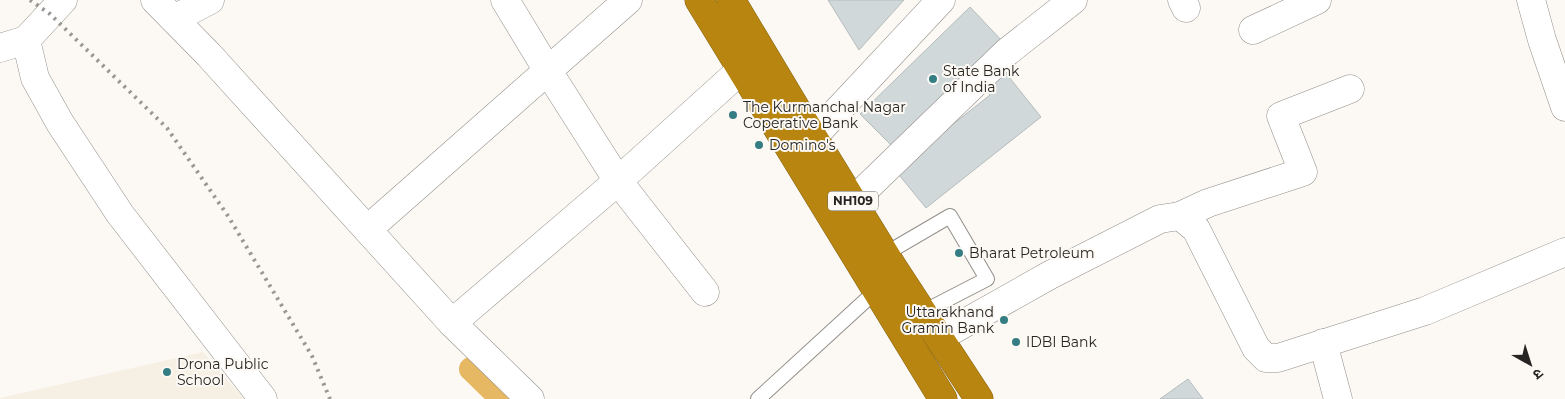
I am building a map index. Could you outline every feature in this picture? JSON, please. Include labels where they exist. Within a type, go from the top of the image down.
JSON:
[{"type":"highway","name":"NH109","points":[[699,0],[944,399]]},
{"type":"highway","name":"NH109","points":[[731,0],[885,254],[979,399]]},
{"type":"street","points":[[0,48],[26,40],[63,0]]},
{"type":"street","points":[[156,0],[368,229],[452,323],[530,399]]},
{"type":"street","points":[[174,19],[210,0]]},
{"type":"street","points":[[505,0],[618,180],[705,292]]},
{"type":"street","points":[[368,229],[628,0]]},
{"type":"street","points":[[813,137],[941,0]]},
{"type":"street","points":[[853,201],[1007,52],[1073,0]]},
{"type":"street","points":[[1253,30],[1317,0]]},
{"type":"street","points":[[1531,0],[1542,40],[1565,107]]},
{"type":"street","points":[[26,40],[35,78],[60,123],[120,214],[263,399]]},
{"type":"street","points":[[452,323],[618,180],[742,69]]},
{"type":"street","points":[[940,337],[1050,275],[1160,219],[1180,216],[1208,203],[1303,172],[1281,116],[1350,89]]},
{"type":"street","points":[[1180,216],[1196,229],[1256,348],[1266,358],[1278,358],[1425,311],[1565,252]]},
{"type":"street","points":[[1324,343],[1338,399]]},
{"type":"lane","points":[[885,254],[950,216],[987,279],[923,312]]},
{"type":"lane","points":[[758,399],[877,290]]},
{"type":"shaded area","name":"Drona Public School","points":[[203,352],[244,399],[0,399],[0,398]]},
{"type":"building","points":[[828,0],[904,0],[859,50]]},
{"type":"building","name":"State Bank of India","points":[[970,7],[1006,45],[897,151],[860,114]]},
{"type":"building","points":[[1005,72],[1041,117],[926,208],[895,170],[990,95],[985,88]]},
{"type":"building","points":[[1188,379],[1203,399],[1160,399]]},
{"type":"waterway","points":[[471,369],[502,399]]},
{"type":"railway","points":[[30,0],[50,14],[167,128],[228,216],[312,356],[330,399]]},
{"type":"place","name":"State Bank of India","points":[[933,79]]},
{"type":"place","name":"The Kurmanchal Nagar Coperative Bank","points":[[733,115]]},
{"type":"place","name":"Domino's","points":[[759,145]]},
{"type":"place","name":"Bharat Petroleum","points":[[959,253]]},
{"type":"place","name":"Uttarakhand Gramin Bank","points":[[1004,320]]},
{"type":"place","name":"IDBI Bank","points":[[1016,342]]},
{"type":"place","name":"Drona Public School","points":[[167,372]]}]
